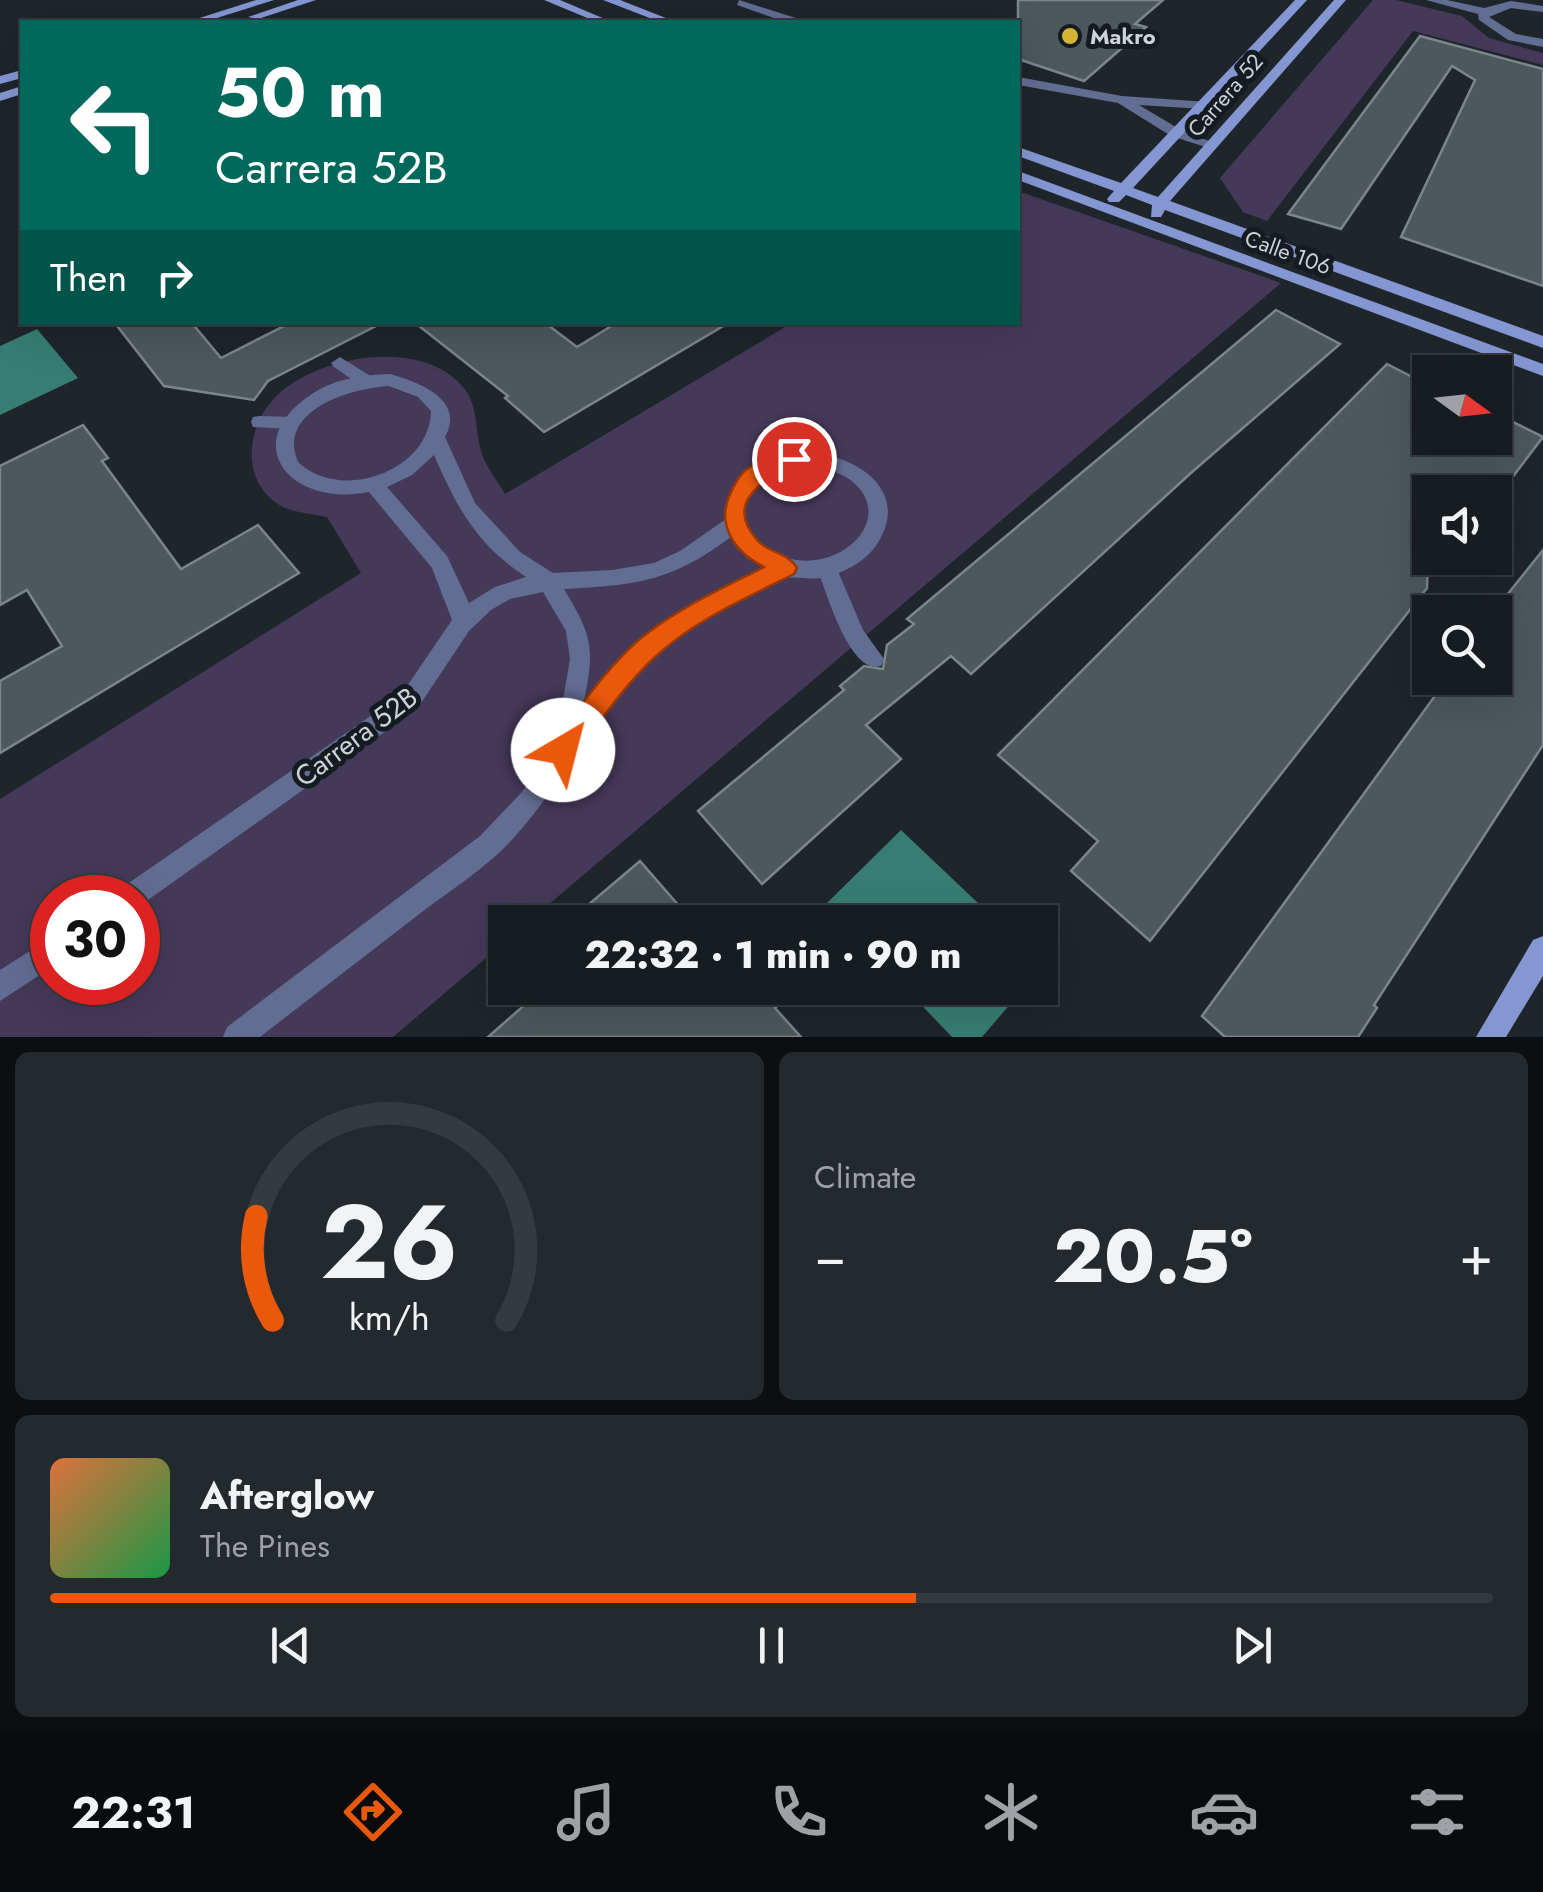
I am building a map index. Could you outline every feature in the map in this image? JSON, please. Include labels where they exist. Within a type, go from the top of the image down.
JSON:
[{"type":"street","points":[[200,20],[268,0]]},
{"type":"street","points":[[245,20],[310,0]]},
{"type":"street","points":[[550,0],[601,20]]},
{"type":"street","points":[[609,0],[664,20]]},
{"type":"street","name":"Carrera 52","points":[[1106,208],[1301,0]]},
{"type":"street","name":"Carrera 52","points":[[1153,226],[1160,203],[1340,0]]},
{"type":"street","points":[[1432,0],[1484,12],[1511,4],[1543,8]]},
{"type":"street","points":[[741,3],[789,20]]},
{"type":"street","points":[[1484,12],[1484,18],[1498,31],[1543,44]]},
{"type":"street","points":[[1020,81],[1122,100],[1202,104]]},
{"type":"street","points":[[1122,100],[1176,133],[1212,145]]},
{"type":"street","name":"Calle 106","points":[[1020,152],[1543,342]]},
{"type":"street","name":"Calle 106","points":[[1020,176],[1543,370]]},
{"type":"street","points":[[340,363],[366,381]]},
{"type":"street","points":[[366,381],[400,382],[428,392],[439,406],[442,422],[437,440],[401,474],[374,485],[326,488],[306,481],[292,470],[285,455],[285,440],[292,423],[323,396],[366,381]]},
{"type":"street","points":[[260,422],[292,423]]},
{"type":"street","points":[[437,440],[467,507],[494,540],[548,581],[576,630],[581,658],[563,750]]},
{"type":"street","points":[[238,1037],[489,846],[530,801],[616,680],[648,647],[692,614],[786,568],[827,568],[862,551],[879,523],[879,508],[874,492],[849,469],[814,458],[776,463],[760,470],[738,494],[735,523],[752,550],[786,568]]},
{"type":"street","points":[[374,485],[445,565],[464,621]]},
{"type":"street","name":"Carrera 52B","points":[[160,876],[409,702],[428,683],[464,621],[499,596],[548,581],[620,579],[658,570],[683,560],[735,523]]},
{"type":"street","points":[[827,568],[854,635],[872,659]]},
{"type":"street","points":[[1490,1037],[1543,950]]},
{"type":"street","points":[[0,987],[30,966]]},
{"type":"shaded area","points":[[1373,0],[1396,0],[1462,16],[1489,38],[1543,53],[1543,65],[1413,31],[1267,221],[1243,212],[1220,178]]},
{"type":"shaded area","points":[[1020,192],[1281,283],[548,905],[488,905],[488,956],[393,1037],[0,1037],[0,799],[361,573],[327,517],[283,507],[260,486],[252,444],[271,402],[309,374],[333,365],[359,359],[411,359],[454,378],[468,394],[487,465],[505,494],[789,325],[1020,325]]},
{"type":"shaded area","points":[[37,329],[78,378],[0,415],[0,346]]},
{"type":"shaded area","points":[[901,830],[980,905],[827,905]]},
{"type":"shaded area","points":[[921,1005],[1009,1005],[982,1037],[952,1037]]},
{"type":"building","name":"Makro","points":[[1018,0],[1163,0],[1135,24],[1146,27],[1084,81],[1020,60]]},
{"type":"building","points":[[1420,36],[1543,69],[1543,286],[1401,237],[1475,80],[1452,66],[1341,229],[1288,214]]},
{"type":"building","points":[[1276,310],[1340,344],[1192,472],[971,674],[951,656],[866,725],[901,759],[762,884],[698,811],[844,690],[840,686],[864,666],[883,669],[887,645],[914,624],[907,619]]},
{"type":"building","points":[[116,325],[194,325],[221,358],[286,325],[378,325],[268,381],[254,400],[164,386]]},
{"type":"building","points":[[418,325],[548,325],[577,347],[613,325],[725,325],[544,432],[505,398],[508,396]]},
{"type":"building","points":[[1387,364],[1412,377],[1412,455],[1512,455],[1512,422],[1543,437],[1512,478],[1412,475],[1412,575],[1427,575],[1427,588],[1422,595],[1412,595],[1412,607],[1150,941],[1071,871],[1098,841],[998,755]]},
{"type":"building","points":[[83,425],[108,458],[102,461],[181,569],[258,525],[299,573],[0,753],[0,681],[62,646],[27,590],[0,605],[0,466]]},
{"type":"building","points":[[1543,550],[1543,745],[1374,1005],[1377,1008],[1358,1037],[1225,1037],[1202,1016],[1436,695],[1512,695],[1512,595],[1507,595]]},
{"type":"building","points":[[640,861],[678,905],[588,905]]},
{"type":"building","points":[[525,1005],[778,1005],[775,1008],[801,1037],[488,1037]]},
{"type":"place","name":"Makro","points":[[1070,36]]},
{"type":"route","points":[[563,750],[616,680],[648,647],[692,614],[786,568],[767,560],[741,538],[734,508],[738,494],[760,470],[794,459]]}]
